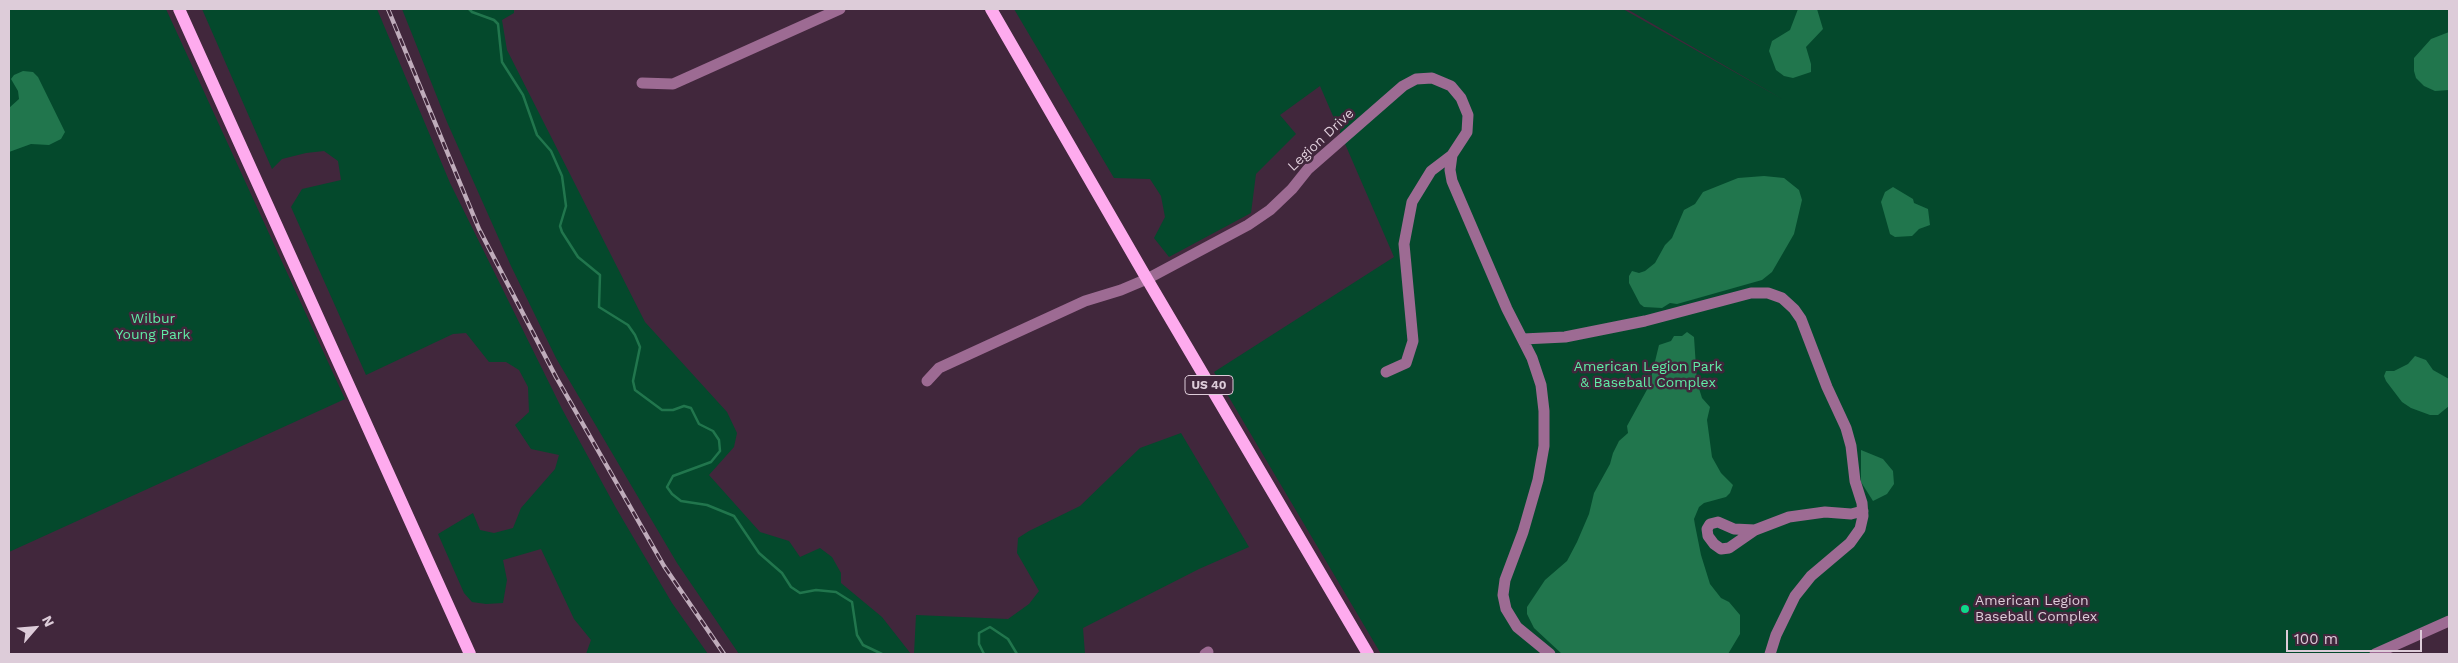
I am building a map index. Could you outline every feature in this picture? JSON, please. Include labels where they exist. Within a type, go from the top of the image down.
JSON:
[{"type":"main road","points":[[179,9],[468,654]]},
{"type":"main road","name":"US 40","points":[[991,9],[1147,279],[1368,654]]},
{"type":"street","points":[[642,82],[673,84],[840,9]]},
{"type":"street","name":"Legion Drive","points":[[927,381],[939,368],[1085,301],[1121,290],[1147,279],[1248,225],[1270,210],[1292,189],[1308,169],[1403,86],[1416,79],[1432,78],[1451,86],[1461,98],[1468,115],[1467,132],[1452,154],[1430,171],[1412,202],[1404,244],[1413,341],[1406,363],[1398,369],[1386,372]]},
{"type":"street","points":[[1452,154],[1450,170],[1456,193],[1506,308],[1532,358],[1541,385],[1544,411],[1544,446],[1538,480],[1523,532],[1505,580],[1503,595],[1506,609],[1517,626],[1550,654]]},
{"type":"street","points":[[1523,339],[1565,337],[1645,321],[1751,293],[1768,293],[1782,298],[1801,319],[1827,387],[1846,428],[1863,512],[1860,529],[1855,536],[1811,576],[1795,596],[1776,635],[1770,654]]},
{"type":"street","points":[[1755,530],[1772,522],[1806,513],[1851,514],[1863,512]]},
{"type":"street","points":[[2374,654],[2449,620]]},
{"type":"green space","name":"Wilbur Young Park","points":[[9,9],[166,9],[345,399],[9,552]]},
{"type":"green space","points":[[202,9],[377,9],[450,183],[562,409],[616,508],[672,603],[708,654],[586,654],[591,640],[574,619],[541,549],[503,560],[507,580],[503,603],[486,604],[472,602],[464,593],[438,534],[473,513],[480,530],[494,533],[513,528],[521,508],[555,469],[559,455],[531,449],[515,425],[529,412],[528,387],[519,370],[506,362],[489,362],[466,333],[453,334],[366,375],[291,207],[302,189],[341,180],[338,161],[324,151],[306,153],[282,159],[272,169]]},
{"type":"green space","points":[[402,9],[514,9],[514,13],[502,20],[507,50],[645,322],[727,412],[737,433],[734,447],[709,475],[760,532],[789,541],[800,557],[820,548],[832,557],[841,573],[841,583],[882,617],[911,654],[739,654],[677,563],[556,358],[511,266],[447,122]]},
{"type":"green space","name":"American Legion Park & Baseball Complex","points":[[1014,9],[1623,9],[1784,100],[1627,9],[2449,9],[2449,617],[2371,654],[1381,654],[1214,372],[1394,257],[1320,86],[1280,115],[1296,134],[1256,174],[1251,213],[1169,257],[1154,238],[1165,217],[1161,196],[1150,179],[1114,178]]},
{"type":"green space","points":[[1181,433],[1249,547],[1199,569],[1083,628],[1085,654],[914,654],[916,615],[1008,619],[1029,604],[1039,591],[1017,553],[1018,538],[1080,506],[1140,448]]},
{"type":"shaded area","points":[[1798,9],[1817,9],[1823,29],[1806,47],[1811,64],[1811,72],[1793,78],[1784,76],[1776,70],[1769,51],[1772,41],[1790,30]]},
{"type":"shaded area","points":[[2449,32],[2449,90],[2435,91],[2424,86],[2416,78],[2414,58],[2431,39]]},
{"type":"shaded area","points":[[23,71],[33,72],[38,77],[65,132],[61,139],[49,145],[31,144],[9,152],[9,108],[19,99],[18,91],[11,79],[14,75]]},
{"type":"shaded area","points":[[1764,176],[1784,178],[1799,190],[1802,200],[1794,234],[1772,272],[1762,280],[1677,304],[1670,303],[1662,308],[1644,307],[1640,304],[1629,283],[1629,276],[1632,271],[1639,273],[1645,271],[1655,263],[1665,245],[1672,238],[1684,210],[1695,204],[1703,192],[1738,178]]},
{"type":"shaded area","points":[[1893,187],[1913,199],[1914,203],[1928,209],[1930,225],[1919,229],[1912,236],[1895,237],[1890,234],[1881,202],[1885,192]]},
{"type":"shaded area","points":[[1687,332],[1694,337],[1697,382],[1702,398],[1710,407],[1707,420],[1712,457],[1721,473],[1733,485],[1726,497],[1704,503],[1699,507],[1694,519],[1695,525],[1701,555],[1710,584],[1721,598],[1729,602],[1740,615],[1740,634],[1728,654],[1562,654],[1534,628],[1527,614],[1527,607],[1545,580],[1567,561],[1577,542],[1589,514],[1594,493],[1610,464],[1619,441],[1628,433],[1627,426],[1649,386],[1659,345],[1671,341],[1674,336],[1682,336]]},
{"type":"shaded area","points":[[2415,356],[2426,360],[2433,370],[2449,379],[2449,406],[2438,415],[2430,415],[2411,408],[2402,402],[2384,376],[2386,371],[2394,371],[2408,364]]},
{"type":"shaded area","points":[[1861,450],[1883,459],[1893,471],[1894,484],[1887,494],[1873,501],[1861,482]]},
{"type":"waterway","points":[[469,9],[472,12],[494,20],[498,24],[502,62],[523,95],[537,135],[551,151],[562,176],[566,206],[560,226],[562,232],[578,257],[600,275],[599,307],[628,325],[635,335],[640,347],[633,381],[635,390],[662,410],[673,410],[684,406],[691,408],[699,424],[713,431],[719,440],[720,451],[711,462],[673,476],[667,487],[681,501],[707,505],[734,516],[759,553],[782,573],[791,587],[800,593],[816,590],[836,592],[852,602],[857,635],[863,645],[882,654]]},
{"type":"waterway","points":[[984,654],[979,644],[979,633],[990,627],[1008,639],[1017,654]]},
{"type":"railway","points":[[388,9],[479,229],[556,377],[664,566],[724,654]]},
{"type":"place","name":"American Legion Baseball Complex","points":[[1965,609]]}]
